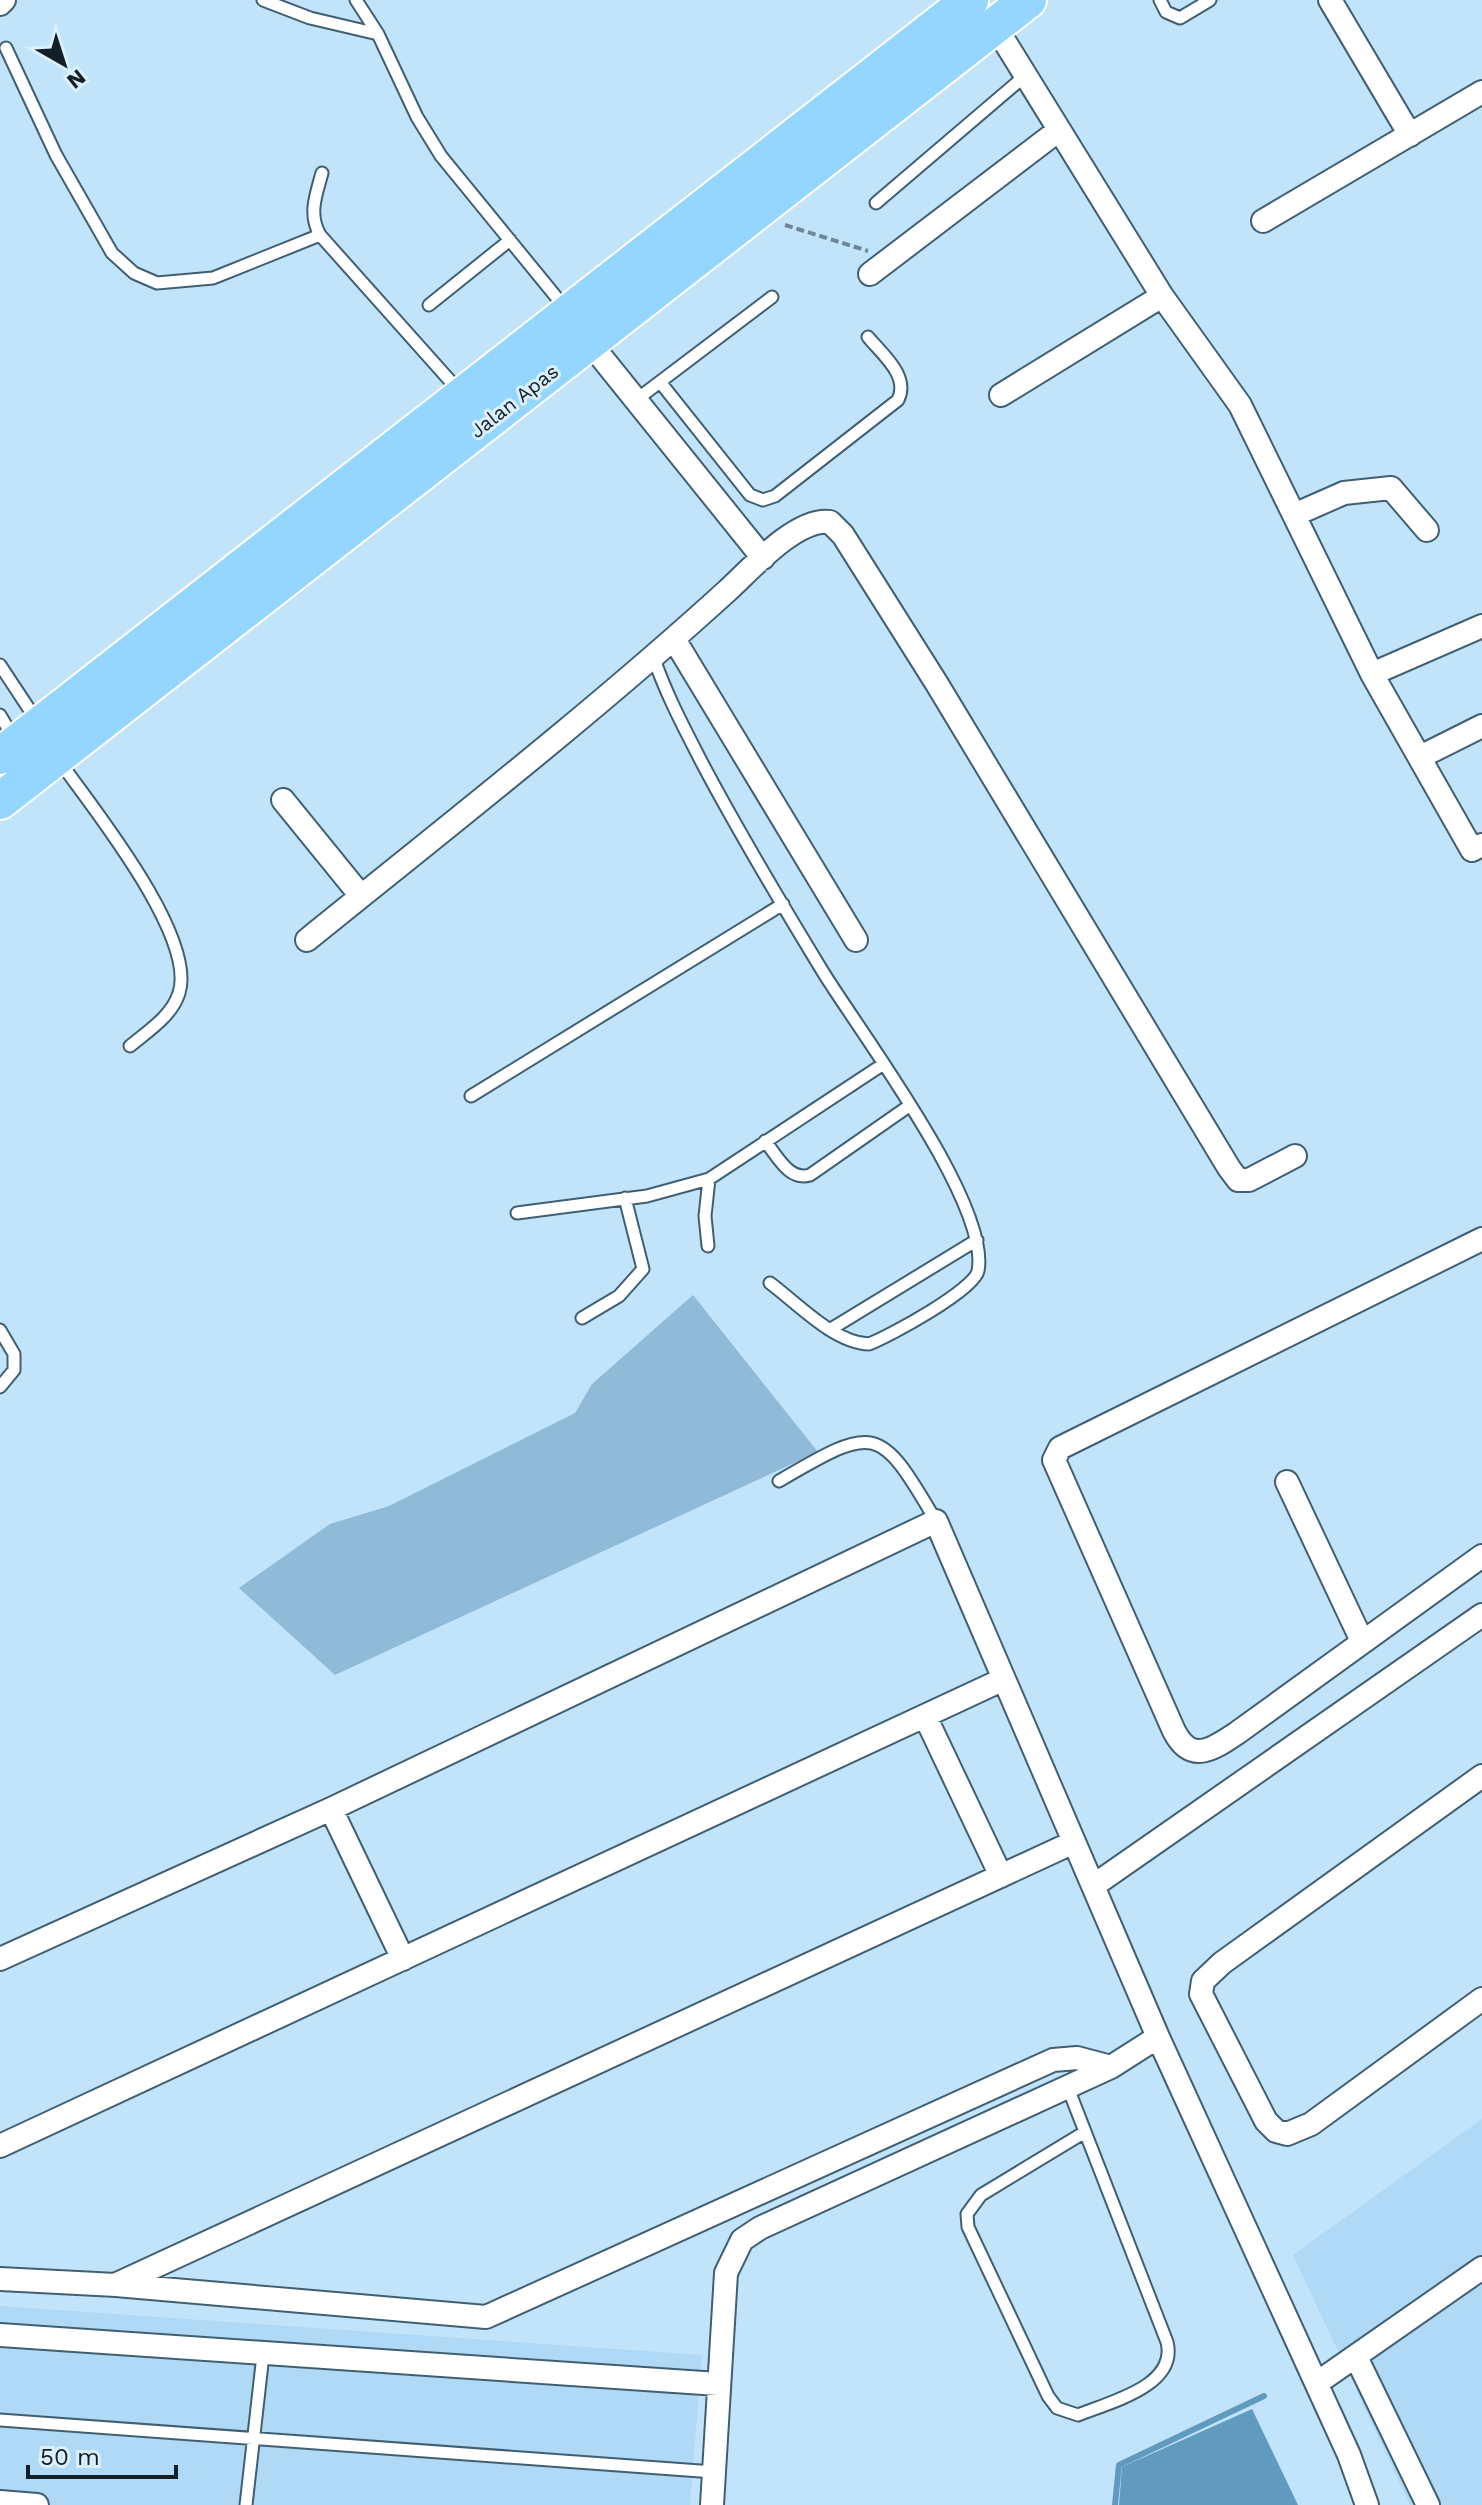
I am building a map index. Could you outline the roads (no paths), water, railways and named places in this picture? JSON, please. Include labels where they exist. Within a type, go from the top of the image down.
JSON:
[{"type":"highway","name":"Jalan Apas","points":[[0,801],[31,746],[243,567],[970,0]]},
{"type":"highway","name":"Jalan Apas","points":[[31,746],[335,540],[1028,0]]},
{"type":"highway","points":[[243,567],[257,579],[267,579],[320,540],[335,540]]},
{"type":"street","points":[[1330,0],[1410,135]]},
{"type":"street","points":[[995,26],[1162,296],[1240,405],[1372,674],[1477,847]]},
{"type":"street","points":[[1263,221],[1482,92]]},
{"type":"street","points":[[878,268],[1059,130]]},
{"type":"street","points":[[1001,395],[1162,296]]},
{"type":"street","points":[[590,343],[763,558]]},
{"type":"street","points":[[1294,515],[1344,493],[1391,488],[1427,530]]},
{"type":"street","points":[[307,940],[674,639],[763,558],[812,523],[830,522],[843,535],[952,709],[1229,1168],[1238,1180],[1249,1180],[1295,1156]]},
{"type":"street","points":[[1372,674],[1482,626]]},
{"type":"street","points":[[674,639],[856,940]]},
{"type":"street","points":[[1420,757],[1482,726]]},
{"type":"street","points":[[283,800],[361,896]]},
{"type":"street","points":[[1482,1239],[1060,1448],[1054,1460],[1181,1745],[1192,1751],[1220,1744],[1482,1556]]},
{"type":"street","points":[[1287,1482],[1362,1641]]},
{"type":"street","points":[[0,1959],[331,1809],[936,1521],[1158,2037],[1317,2383],[1367,2505]]},
{"type":"street","points":[[1093,1886],[1482,1615]]},
{"type":"street","points":[[0,2146],[1004,1679]]},
{"type":"street","points":[[925,1716],[1001,1876]]},
{"type":"street","points":[[1482,1776],[1222,1963],[1203,1981],[1201,1994],[1266,2121],[1276,2131],[1287,2134],[1311,2124],[1482,1999]]},
{"type":"street","points":[[331,1809],[403,1959]]},
{"type":"street","points":[[116,2285],[1074,1842]]},
{"type":"street","points":[[712,2505],[726,2273],[742,2240],[760,2228],[1068,2088],[1111,2067],[1158,2037]]},
{"type":"street","points":[[0,2279],[116,2285],[486,2317],[1053,2060],[1077,2058],[1111,2067]]},
{"type":"street","points":[[1317,2383],[1357,2359],[1482,2268]]},
{"type":"street","points":[[0,2335],[718,2384]]},
{"type":"street","points":[[1357,2359],[1428,2505]]},
{"type":"street","points":[[0,2502],[37,2505]]},
{"type":"lane","points":[[263,0],[310,18],[378,34]]},
{"type":"lane","points":[[356,0],[378,34],[417,117],[441,156],[569,312]]},
{"type":"lane","points":[[1160,0],[1166,12],[1180,18],[1210,0]]},
{"type":"lane","points":[[6,48],[64,169],[112,253],[134,273],[157,283],[213,278],[320,235]]},
{"type":"lane","points":[[876,203],[1026,75]]},
{"type":"lane","points":[[322,173],[313,211],[313,223],[320,235],[462,394]]},
{"type":"lane","points":[[429,305],[510,240]]},
{"type":"lane","points":[[636,400],[772,297]]},
{"type":"lane","points":[[660,382],[750,495],[763,500],[775,496],[898,400],[902,391],[900,376],[868,337]]},
{"type":"lane","points":[[653,656],[675,712],[783,904],[933,1143],[977,1240],[977,1275],[958,1292],[869,1344],[857,1344],[831,1329],[770,1283]]},
{"type":"lane","points":[[0,665],[31,746],[84,796],[147,887],[168,927],[179,964],[181,990],[174,1005],[130,1046]]},
{"type":"lane","points":[[471,1096],[783,904]]},
{"type":"lane","points":[[517,1213],[675,1191],[709,1179],[882,1065]]},
{"type":"lane","points":[[765,1141],[792,1175],[800,1178],[810,1175],[909,1106]]},
{"type":"lane","points":[[708,1246],[705,1216],[709,1179]]},
{"type":"lane","points":[[582,1318],[619,1296],[643,1269],[625,1198]]},
{"type":"lane","points":[[831,1329],[977,1240]]},
{"type":"lane","points":[[0,1330],[14,1354],[14,1370],[0,1387]]},
{"type":"lane","points":[[779,1481],[841,1445],[858,1441],[872,1444],[884,1448],[902,1464],[936,1521]]},
{"type":"lane","points":[[1068,2088],[1085,2132],[1171,2357],[1165,2370],[1149,2383],[1078,2415],[1057,2408],[1048,2396],[968,2227],[967,2214],[981,2195],[1085,2132]]},
{"type":"lane","points":[[246,2505],[263,2355]]},
{"type":"lane","points":[[0,2420],[714,2472]]},
{"type":"waterway","points":[[1115,2505],[1119,2465],[1264,2396]]}]
